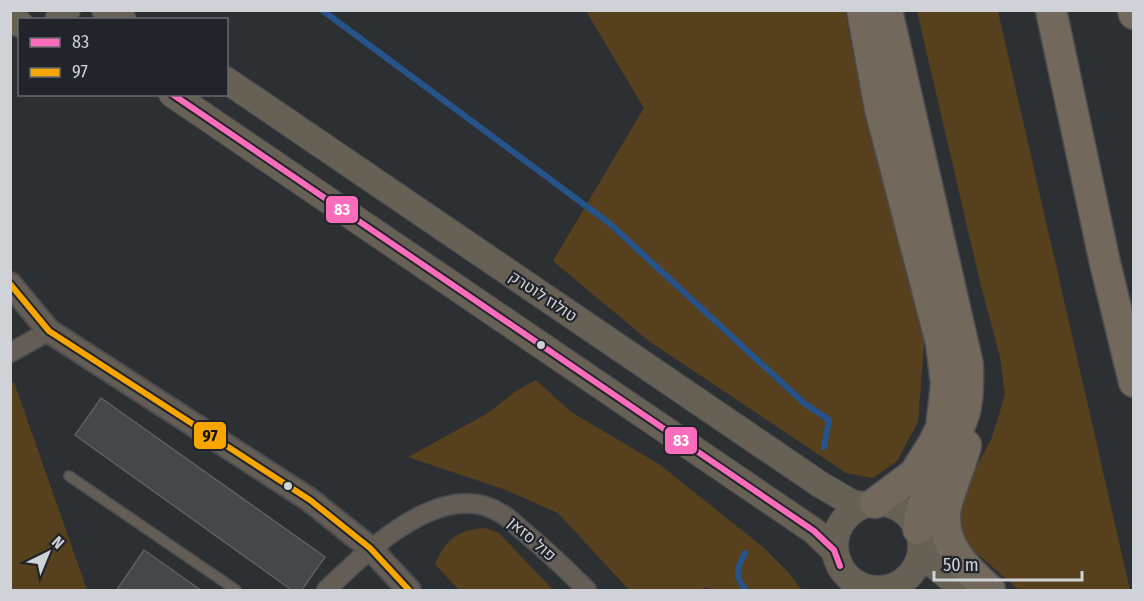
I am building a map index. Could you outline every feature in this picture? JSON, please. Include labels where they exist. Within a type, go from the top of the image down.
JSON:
[{"type":"highway","points":[[862,10],[880,109],[941,343],[946,384],[941,428],[914,474],[869,504]]},
{"type":"highway","points":[[887,10],[973,393],[968,437],[946,510],[946,526],[949,541],[957,558],[990,591]]},
{"type":"highway","points":[[1052,10],[1105,263],[1134,382]]},
{"type":"highway","points":[[920,536],[923,501],[930,483],[948,452],[965,410],[969,386],[968,364]]},
{"type":"main road","points":[[105,10],[119,18]]},
{"type":"main road","name":"טולוז לוטרק","points":[[228,81],[821,485],[852,503],[869,504]]},
{"type":"main road","points":[[175,96],[813,531],[834,550],[848,578],[860,586],[874,590],[890,590],[910,577],[919,561],[920,536]]},
{"type":"main road","points":[[840,566],[835,552],[836,537],[841,523],[851,512],[869,504],[888,504],[901,509],[911,518],[934,565],[964,591]]},
{"type":"street","points":[[10,284],[49,330],[310,500],[370,548],[409,591]]},
{"type":"street","points":[[10,353],[49,330]]},
{"type":"street","name":"פול סזאן","points":[[326,591],[370,548],[425,513],[449,505],[476,503],[501,513],[551,555],[587,591]]},
{"type":"lane","points":[[69,476],[237,591]]},
{"type":"shaded area","points":[[586,11],[845,11],[857,73],[925,332],[918,422],[897,461],[873,478],[846,473],[649,341],[553,261],[644,108]]},
{"type":"shaded area","points":[[917,11],[998,11],[1130,590],[1019,590],[965,543],[956,516],[964,489],[991,440],[1005,395],[1000,357],[980,282]]},
{"type":"shaded area","points":[[536,380],[571,412],[659,464],[763,547],[802,590],[711,590],[706,587],[702,590],[629,590],[558,513],[506,490],[408,457],[488,413],[516,391]]},
{"type":"shaded area","points":[[14,382],[87,590],[11,590],[10,384]]},
{"type":"shaded area","points":[[485,528],[499,533],[553,590],[459,590],[435,564],[448,542],[454,537],[467,531]]},
{"type":"building","points":[[101,398],[325,557],[301,591],[293,591],[75,435]]},
{"type":"building","points":[[144,550],[202,591],[116,591]]},
{"type":"waterway","points":[[322,10],[609,223],[804,403],[829,420],[824,447]]},
{"type":"waterway","points":[[745,553],[740,563],[738,576],[746,590]]},
{"type":"transit line","name":"83","points":[[175,96],[814,531],[834,550],[840,566]]},
{"type":"transit line","name":"97","points":[[10,284],[49,331],[310,500],[370,548],[409,590]]}]
